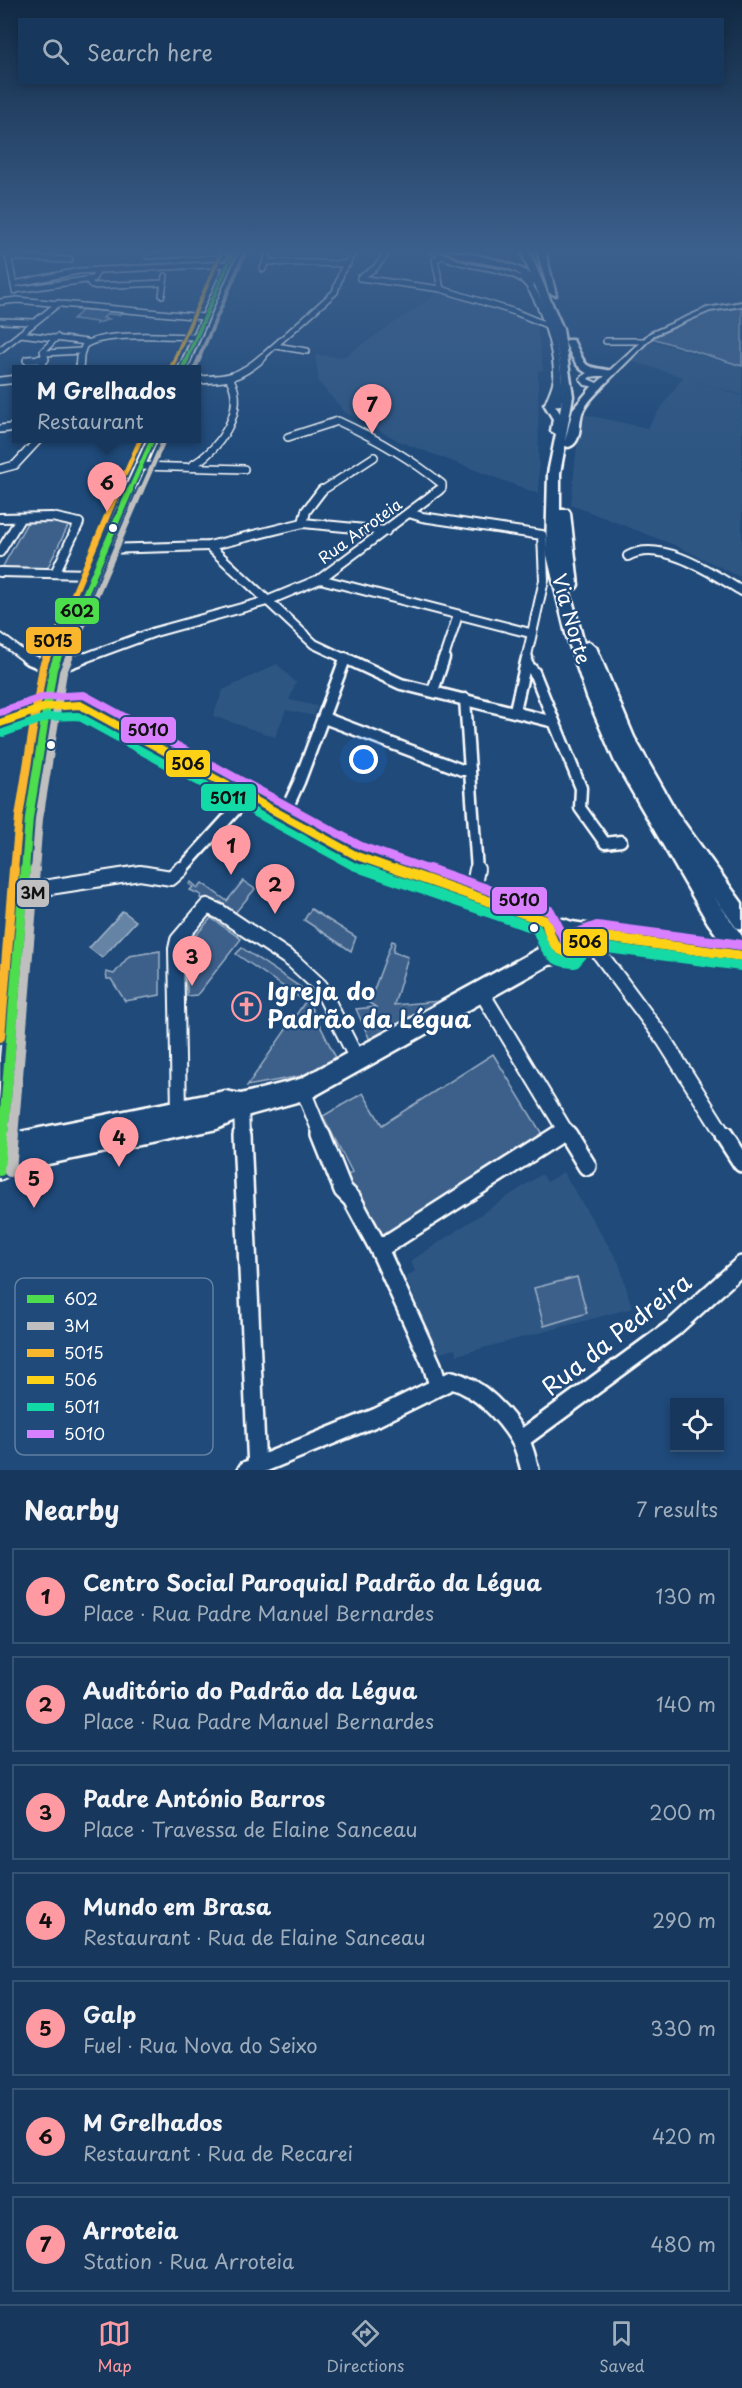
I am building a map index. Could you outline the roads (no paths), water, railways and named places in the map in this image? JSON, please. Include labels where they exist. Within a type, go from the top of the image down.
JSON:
[{"type":"main road","points":[[184,365],[203,320]]},
{"type":"main road","name":"Via Norte","points":[[554,320],[558,329],[568,396],[564,448]]},
{"type":"main road","name":"Via Norte","points":[[563,320],[570,342],[574,397],[564,448],[554,473],[553,551],[573,634],[595,697],[621,757],[658,822],[739,942]]},
{"type":"main road","points":[[570,342],[580,366],[592,372],[607,373]]},
{"type":"main road","points":[[549,404],[558,419],[555,441],[564,448],[573,437],[578,409],[598,386]]},
{"type":"main road","points":[[1,1158],[29,818],[53,669],[92,573],[151,443]]},
{"type":"main road","points":[[0,723],[46,707],[80,705],[357,856],[472,895],[566,939],[739,942]]},
{"type":"main road","points":[[1,1158],[217,1118],[241,1106],[303,1090],[482,993],[566,939]]},
{"type":"main road","points":[[1,1158],[179,1111],[225,1103],[241,1106]]},
{"type":"street","points":[[0,350],[37,320]]},
{"type":"street","points":[[201,381],[230,380],[246,372],[305,320]]},
{"type":"street","points":[[533,320],[549,326]]},
{"type":"street","points":[[546,320],[557,380],[558,403],[549,404]]},
{"type":"street","points":[[607,373],[584,377],[588,383],[598,386],[607,373],[652,333],[684,320]]},
{"type":"street","points":[[0,321],[34,322]]},
{"type":"street","points":[[20,334],[87,342],[111,337],[197,337]]},
{"type":"street","points":[[42,365],[45,356],[43,351],[57,337]]},
{"type":"street","points":[[606,341],[643,341]]},
{"type":"street","points":[[79,365],[81,351],[87,342]]},
{"type":"street","points":[[276,346],[307,351]]},
{"type":"street","points":[[27,360],[81,351]]},
{"type":"street","points":[[190,466],[206,458],[224,434],[237,395],[235,385],[230,380]]},
{"type":"street","name":"Rua Arroteia","points":[[53,669],[155,632],[267,602],[320,579],[442,488],[442,484],[396,451],[338,420],[288,437]]},
{"type":"street","points":[[0,469],[15,465],[35,443]]},
{"type":"street","points":[[303,523],[305,511],[320,491],[374,457]]},
{"type":"street","points":[[206,458],[215,467]]},
{"type":"street","points":[[140,466],[244,469]]},
{"type":"street","points":[[409,513],[422,517],[543,535],[544,580],[530,633],[526,663],[515,710]]},
{"type":"street","points":[[0,518],[57,518],[75,520],[79,523],[55,573]]},
{"type":"street","points":[[0,552],[20,519]]},
{"type":"street","points":[[103,549],[209,546],[303,523],[386,531]]},
{"type":"street","points":[[209,546],[314,644],[401,684],[515,710],[554,722]]},
{"type":"street","points":[[628,556],[644,550],[656,550],[698,567],[742,591]]},
{"type":"street","points":[[0,572],[92,573]]},
{"type":"street","points":[[320,579],[530,633]]},
{"type":"street","points":[[433,691],[458,615]]},
{"type":"street","points":[[0,638],[30,661],[53,669]]},
{"type":"street","points":[[284,815],[324,718],[345,659]]},
{"type":"street","points":[[526,663],[534,672],[581,788],[580,808],[605,843],[621,841]]},
{"type":"street","points":[[465,699],[477,872],[472,895]]},
{"type":"street","points":[[324,718],[462,770],[470,770]]},
{"type":"street","points":[[24,891],[140,873],[171,878],[249,796]]},
{"type":"street","points":[[179,1111],[176,949],[178,940],[207,906],[220,912],[293,961],[320,986],[358,1061]]},
{"type":"street","points":[[566,939],[599,951],[664,1040],[742,1163]]},
{"type":"street","points":[[482,993],[587,1166]]},
{"type":"street","points":[[303,1090],[344,1190],[352,1199],[379,1249],[420,1337],[438,1385]]},
{"type":"street","points":[[241,1106],[253,1469],[377,1417],[452,1380],[463,1383],[496,1411],[520,1440],[530,1470]]},
{"type":"street","points":[[379,1249],[566,1130]]},
{"type":"street","name":"Rua da Pedreira","points":[[520,1440],[673,1328],[742,1265]]},
{"type":"place","name":"Arroteia","points":[[372,434]]},
{"type":"place","name":"M Grelhados","points":[[107,512]]},
{"type":"place","name":"Centro Social Paroquial Padrão da Légua","points":[[231,875]]},
{"type":"place","name":"Auditório do Padrão da Légua","points":[[275,914]]},
{"type":"place","name":"Padre António Barros","points":[[192,986]]},
{"type":"place","name":"Igreja do Padrão da Légua","points":[[246,1006]]},
{"type":"place","name":"Mundo em Brasa","points":[[119,1167]]},
{"type":"place","name":"Galp","points":[[34,1208]]}]
